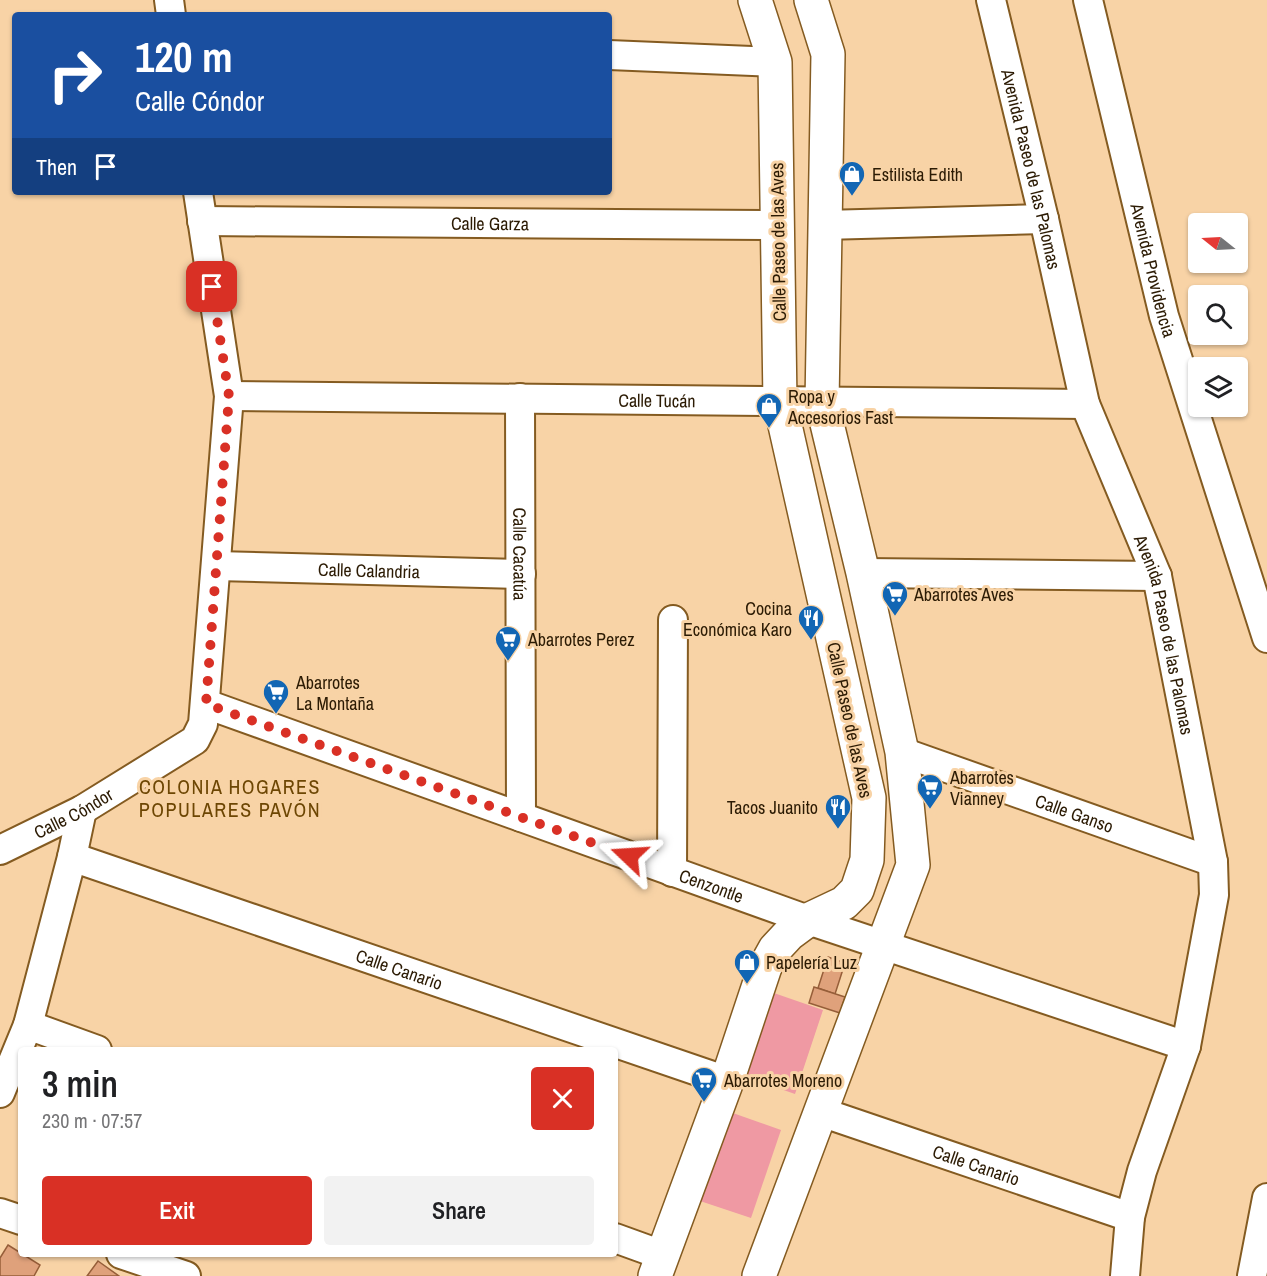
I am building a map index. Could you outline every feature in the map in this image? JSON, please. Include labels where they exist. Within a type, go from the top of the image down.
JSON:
[{"type":"street","name":"Calle Paseo de las Aves","points":[[658,1266],[727,1081],[765,967],[775,950],[789,934],[808,920],[844,903],[856,890],[867,860],[869,798],[780,403],[776,62],[755,0]]},
{"type":"street","points":[[760,1276],[822,1112],[881,945],[913,865],[902,752],[863,573],[822,404],[828,54],[811,0]]},
{"type":"street","name":"Avenida Paseo de las Palomas","points":[[991,0],[1044,219],[1085,404],[1156,576],[1213,862],[1214,896],[1186,1046],[1142,1171],[1130,1217],[1125,1276]]},
{"type":"street","name":"Avenida Providencia","points":[[1088,0],[1164,316],[1267,639]]},
{"type":"street","points":[[612,55],[776,62]]},
{"type":"street","name":"Calle Cóndor","points":[[0,850],[82,810],[195,740],[204,724],[229,396],[198,195]]},
{"type":"street","points":[[824,225],[1044,219]]},
{"type":"street","name":"Calle Garza","points":[[202,221],[777,225]]},
{"type":"street","name":"Calle Tucán","points":[[229,396],[520,398],[822,404],[1085,404]]},
{"type":"street","name":"Calle Cacatúa","points":[[520,398],[521,817]]},
{"type":"street","name":"Calle Calandria","points":[[216,566],[521,574]]},
{"type":"street","points":[[863,573],[1156,576]]},
{"type":"street","points":[[672,872],[673,620]]},
{"type":"street","name":"Cenzontle","points":[[206,704],[808,920],[1186,1046]]},
{"type":"street","name":"Calle Ganso","points":[[902,752],[1213,862]]},
{"type":"street","points":[[19,1047],[28,1025],[82,810]]},
{"type":"street","name":"Calle Canario","points":[[72,857],[727,1081]]},
{"type":"street","points":[[28,1025],[89,1047]]},
{"type":"street","points":[[0,1093],[18,1049]]},
{"type":"street","name":"Calle Canario","points":[[822,1112],[1130,1217]]},
{"type":"street","points":[[1252,1276],[1267,1198]]},
{"type":"street","points":[[0,1213],[18,1219]]},
{"type":"street","points":[[618,1240],[658,1266]]},
{"type":"street","points":[[130,1257],[186,1276]]},
{"type":"shaded area","points":[[771,992],[823,1010],[795,1094],[743,1076]]},
{"type":"shaded area","points":[[730,1112],[781,1130],[751,1218],[700,1201]]},
{"type":"building","points":[[828,957],[845,963],[835,994],[818,988]]},
{"type":"building","points":[[814,987],[845,997],[840,1013],[809,1003]]},
{"type":"building","points":[[8,1245],[18,1251],[18,1257],[27,1257],[40,1265],[34,1276],[0,1276],[0,1258]]},
{"type":"building","points":[[98,1261],[119,1276],[87,1276]]},
{"type":"place","name":"Estilista Edith","points":[[852,197]]},
{"type":"place","name":"Ropa y Accesorios Fast","points":[[769,429]]},
{"type":"place","name":"Abarrotes Aves","points":[[895,617]]},
{"type":"place","name":"Cocina Económica Karo","points":[[811,641]]},
{"type":"place","name":"Abarrotes Perez","points":[[508,662]]},
{"type":"place","name":"Abarrotes La Montaña","points":[[276,715]]},
{"type":"place","name":"Abarrotes Vianney","points":[[930,810]]},
{"type":"place","name":"Tacos Juanito","points":[[838,830]]},
{"type":"place","name":"Papelería Luz","points":[[747,985]]},
{"type":"place","name":"Abarrotes Moreno","points":[[704,1103]]},
{"type":"district","name":"COLONIA HOGARES POPULARES PAVÓN","points":[[230,798]]},
{"type":"route","points":[[212,287],[229,396],[206,704],[629,856]]}]
